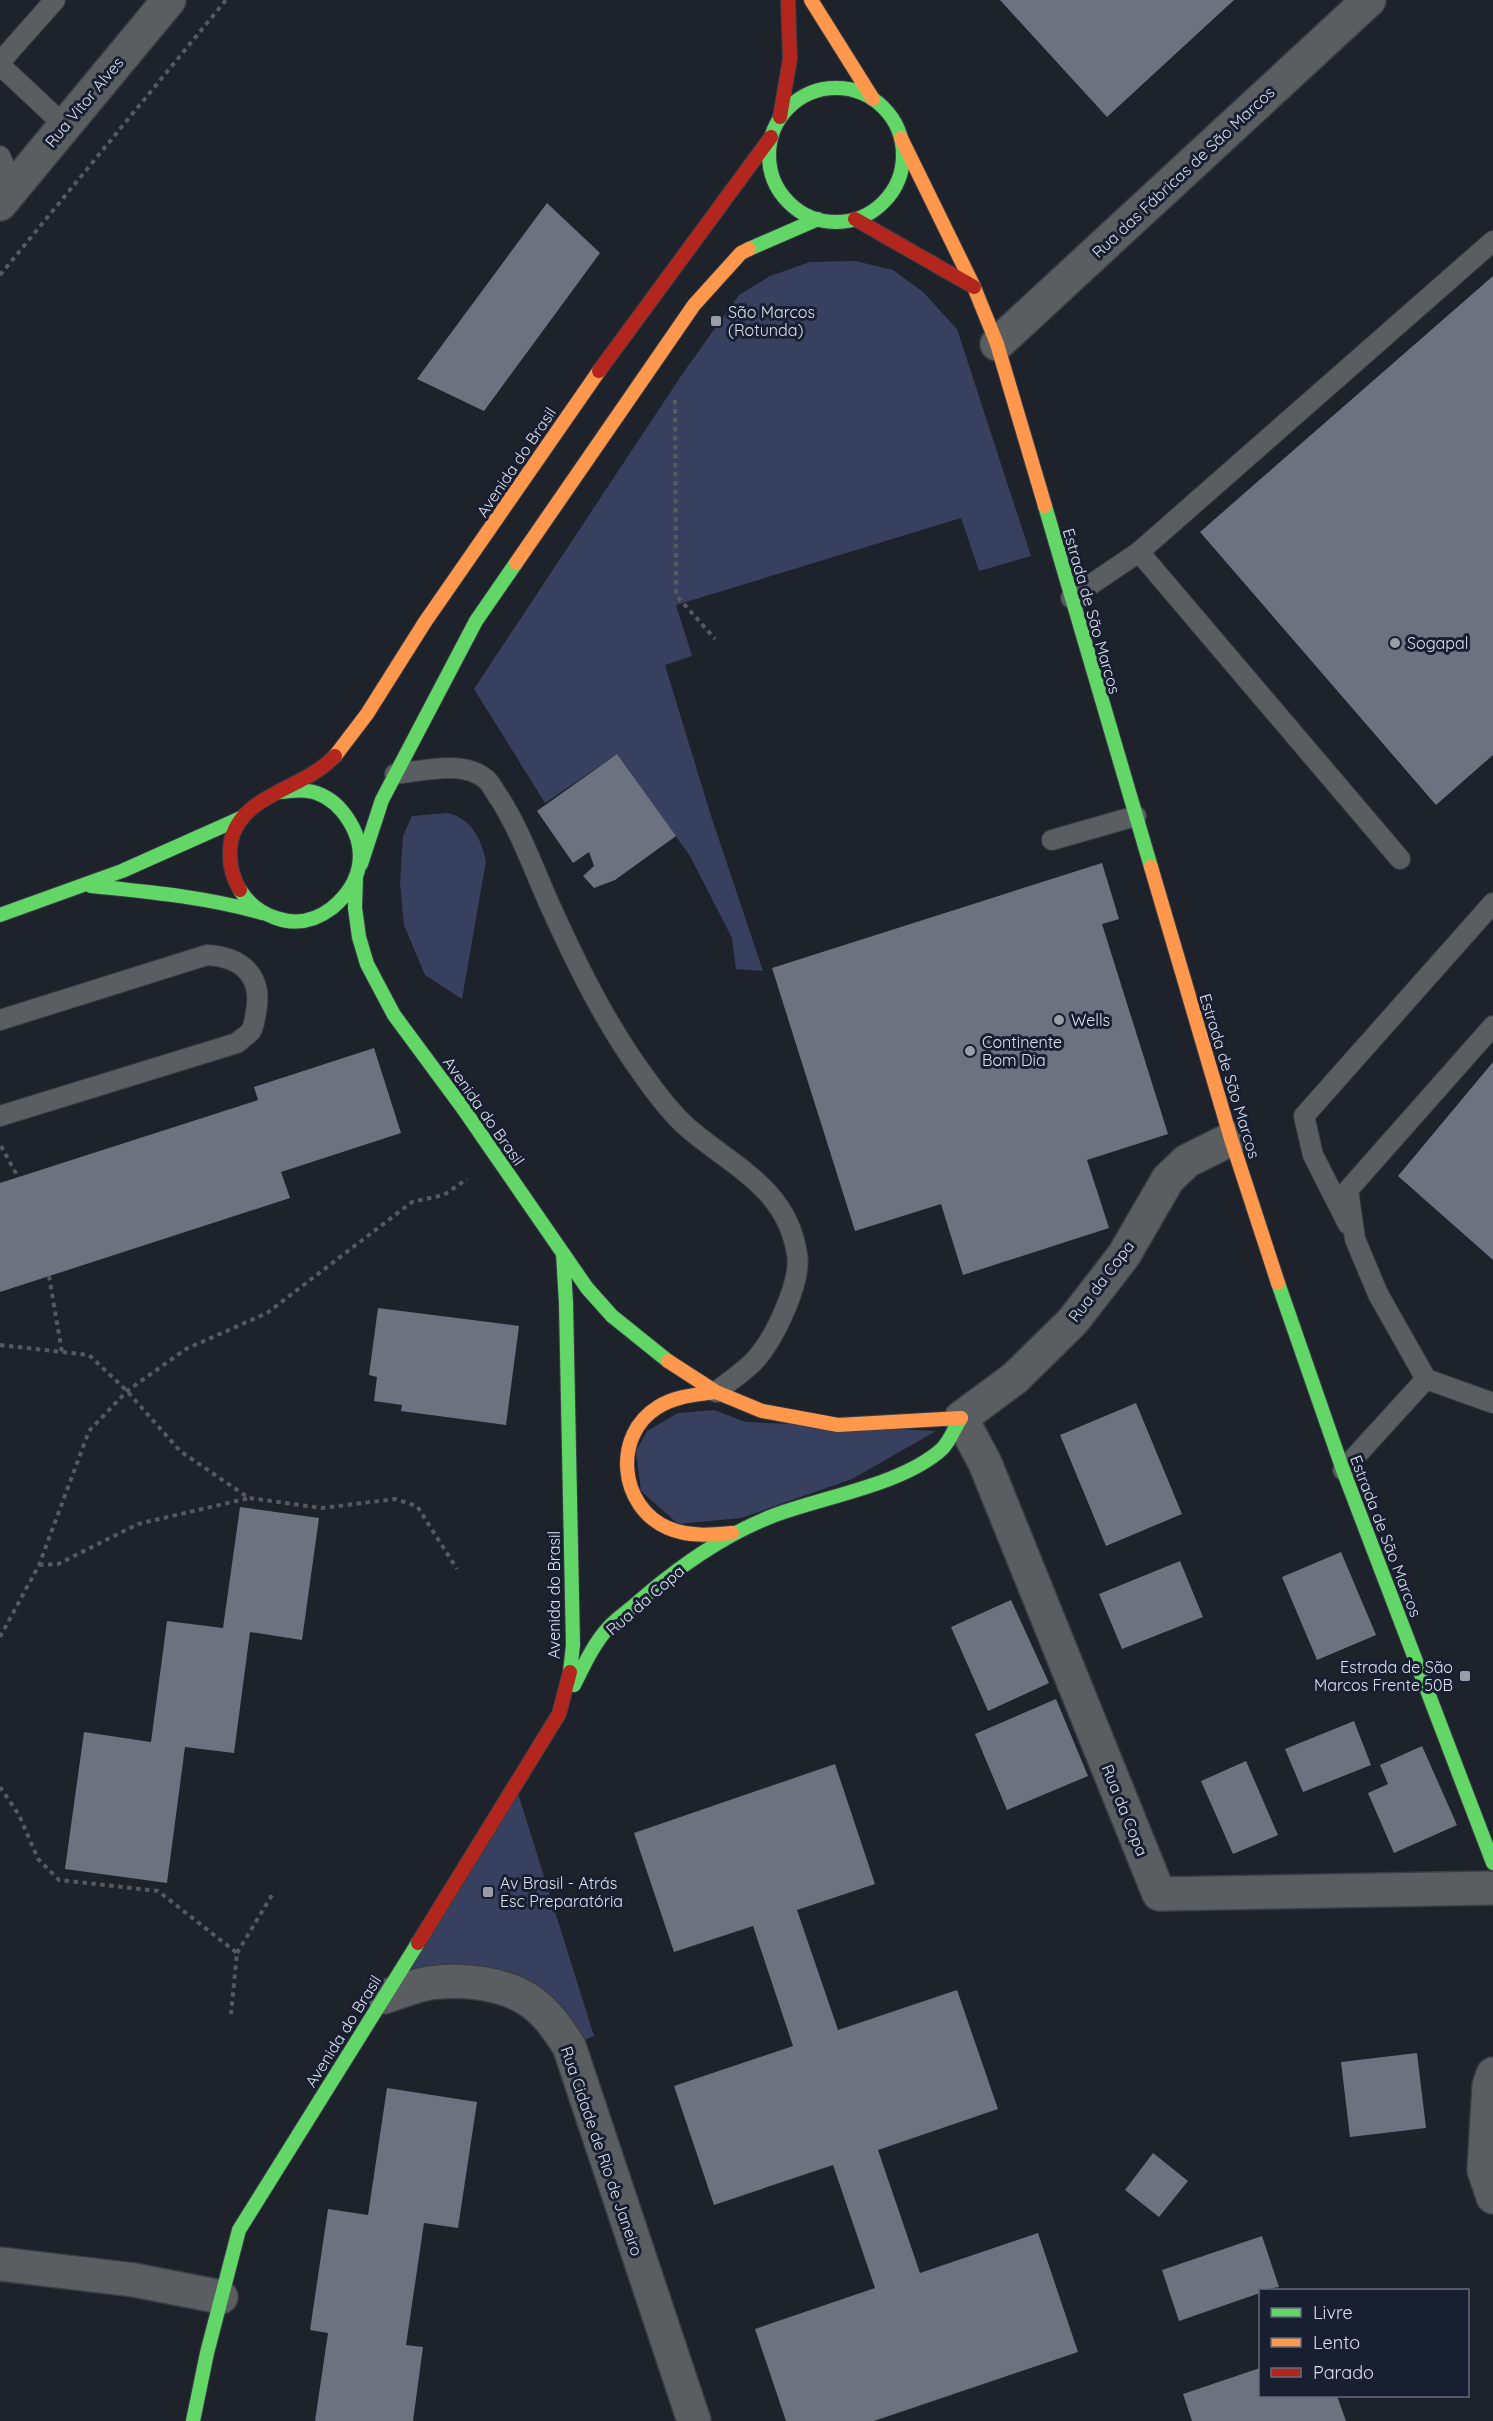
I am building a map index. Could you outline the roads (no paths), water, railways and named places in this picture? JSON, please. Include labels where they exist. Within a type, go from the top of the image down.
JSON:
[{"type":"street","name":"Rua Vitor Alves","points":[[7,196],[169,0]]},
{"type":"street","points":[[780,117],[794,102],[813,92],[833,88],[854,90],[873,99],[895,122],[901,138],[903,155],[894,188],[884,202],[855,219],[836,222],[818,219],[798,211],[783,197],[773,178],[769,157],[771,136],[780,117],[787,88],[792,33],[788,0]]},
{"type":"street","points":[[811,0],[873,99]]},
{"type":"street","name":"Rua das Fábricas de São Marcos","points":[[997,344],[1369,0]]},
{"type":"street","name":"Avenida do Brasil","points":[[279,792],[312,776],[330,761],[359,726],[426,621],[575,402],[771,136]]},
{"type":"street","name":"Estrada de São Marcos","points":[[901,138],[974,287],[997,344],[1231,1140],[1298,1345],[1343,1470],[1493,1863]]},
{"type":"street","name":"Avenida do Brasil","points":[[193,2421],[221,2297],[239,2230],[533,1760],[559,1714],[568,1685],[573,1645],[563,1253],[443,1079],[405,1031],[386,1000],[360,940],[355,910],[358,873],[382,800],[476,621],[694,304],[741,253],[818,219]]},
{"type":"street","points":[[855,219],[974,287]]},
{"type":"street","points":[[310,791],[335,803],[349,818],[359,841],[358,873],[348,894],[323,916],[300,922],[276,919],[251,905],[237,887],[230,863],[232,834],[241,818],[253,804],[279,792],[310,791]]},
{"type":"street","points":[[0,915],[89,886],[178,849],[241,818]]},
{"type":"street","points":[[89,886],[191,897],[228,903],[267,914]]},
{"type":"street","name":"Rua da Copa","points":[[559,1714],[585,1662],[609,1626],[654,1588],[732,1533],[772,1516],[846,1494],[913,1468],[943,1449],[961,1418],[1015,1378],[1073,1321],[1124,1254],[1168,1179],[1187,1161],[1231,1140]]},
{"type":"street","points":[[563,1253],[587,1288],[612,1316],[641,1341],[716,1392],[762,1411],[838,1425],[961,1418]]},
{"type":"street","name":"Rua da Copa","points":[[716,1392],[678,1398],[652,1411],[633,1431],[626,1448],[624,1469],[631,1490],[646,1514],[665,1526],[687,1534],[732,1533]]},
{"type":"street","name":"Rua da Copa","points":[[961,1418],[985,1463],[1159,1894],[1493,1888]]},
{"type":"street","name":"Rua Cidade de Rio de Janeiro","points":[[384,1997],[429,1983],[480,1983],[506,1989],[533,2002],[553,2023],[568,2046],[694,2421]]},
{"type":"street","points":[[1493,2074],[1489,2086],[1484,2170],[1493,2197]]},
{"type":"street","points":[[0,2264],[134,2280],[221,2297]]},
{"type":"lane","points":[[55,0],[0,63],[65,126]]},
{"type":"lane","points":[[0,156],[7,196]]},
{"type":"lane","points":[[1071,598],[1139,552],[1493,241]]},
{"type":"lane","points":[[1139,552],[1400,859]]},
{"type":"lane","points":[[395,774],[448,768],[470,771],[488,780],[512,818],[556,918],[599,1005],[644,1076],[686,1127],[760,1184],[777,1202],[792,1231],[798,1256],[796,1283],[780,1319],[758,1358],[716,1392]]},
{"type":"lane","points":[[1052,840],[1136,816]]},
{"type":"lane","points":[[1493,903],[1304,1116],[1313,1155],[1355,1239],[1378,1294],[1426,1378],[1493,1403]]},
{"type":"lane","points":[[0,1020],[207,956],[224,956],[241,965],[255,980],[259,995],[252,1030],[237,1043],[0,1116]]},
{"type":"lane","points":[[1355,1239],[1348,1190],[1493,1026]]},
{"type":"lane","points":[[1343,1470],[1426,1378]]},
{"type":"place","name":"São Marcos (Rotunda)","points":[[716,321]]},
{"type":"place","name":"Sogapal","points":[[1395,643]]},
{"type":"place","name":"Wells","points":[[1059,1020]]},
{"type":"place","name":"Continente Bom Dia","points":[[970,1051]]},
{"type":"place","name":"Estrada de São Marcos Frente 50B","points":[[1465,1676]]},
{"type":"place","name":"Av Brasil - Atrás Esc Preparatória","points":[[488,1892]]}]
